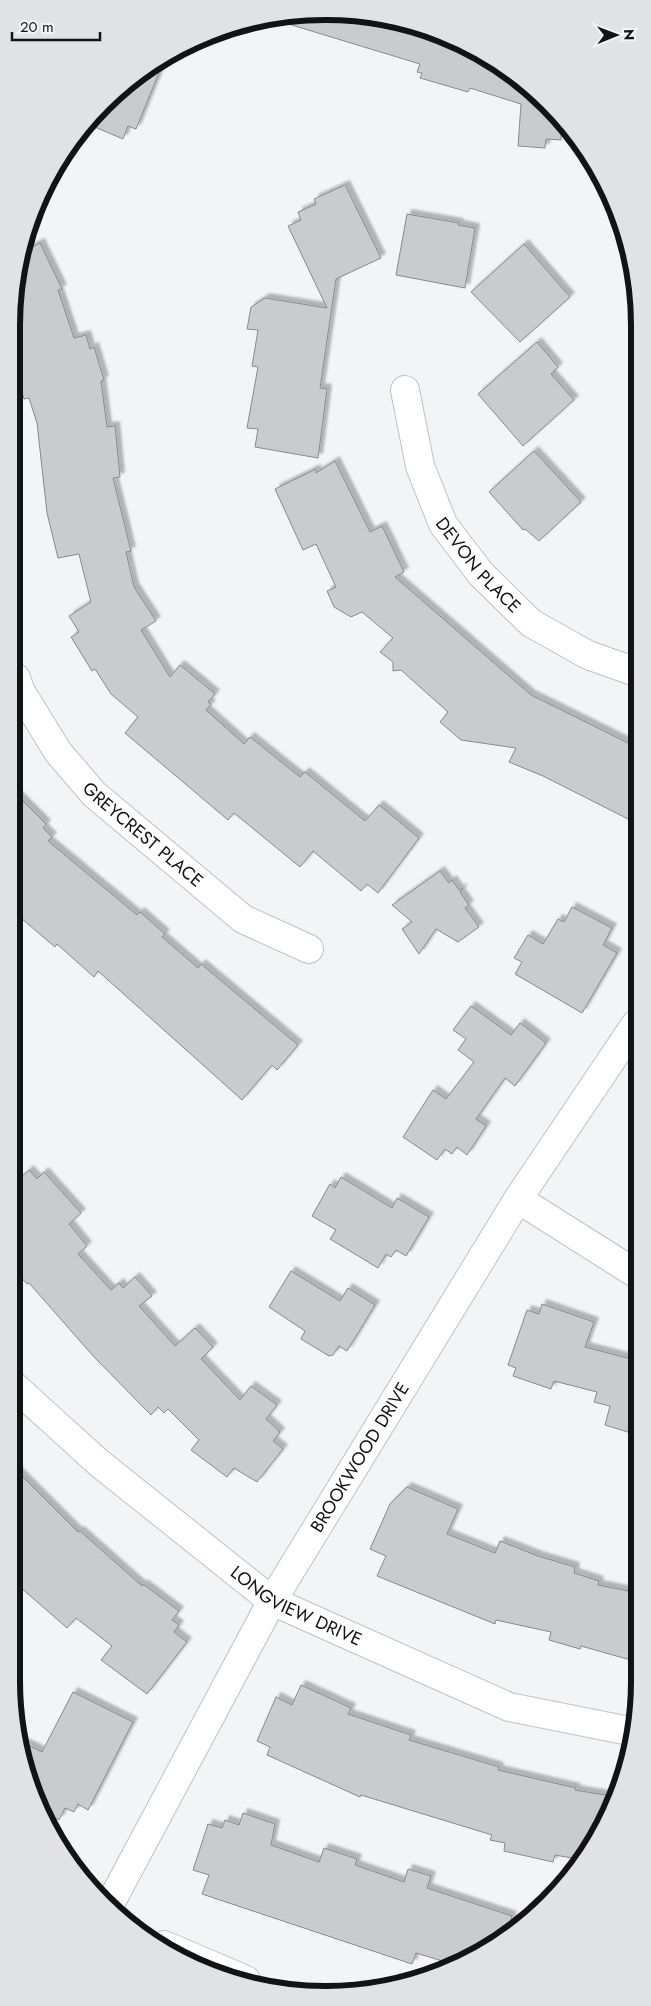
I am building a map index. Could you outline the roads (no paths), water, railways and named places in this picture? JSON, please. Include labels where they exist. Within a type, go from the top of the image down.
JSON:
[{"type":"street","name":"DEVON PLACE","points":[[405,390],[420,466],[443,524],[481,574],[531,623],[588,655],[631,670]]},
{"type":"street","name":"GREYCREST PLACE","points":[[20,690],[58,752],[94,794],[243,919],[309,949]]},
{"type":"street","name":"BROOKWOOD DRIVE","points":[[112,1900],[272,1601],[518,1198],[631,1030]]},
{"type":"street","points":[[518,1198],[631,1270]]},
{"type":"street","name":"LONGVIEW DRIVE","points":[[20,1391],[99,1463],[272,1601],[509,1707],[626,1730]]}]
